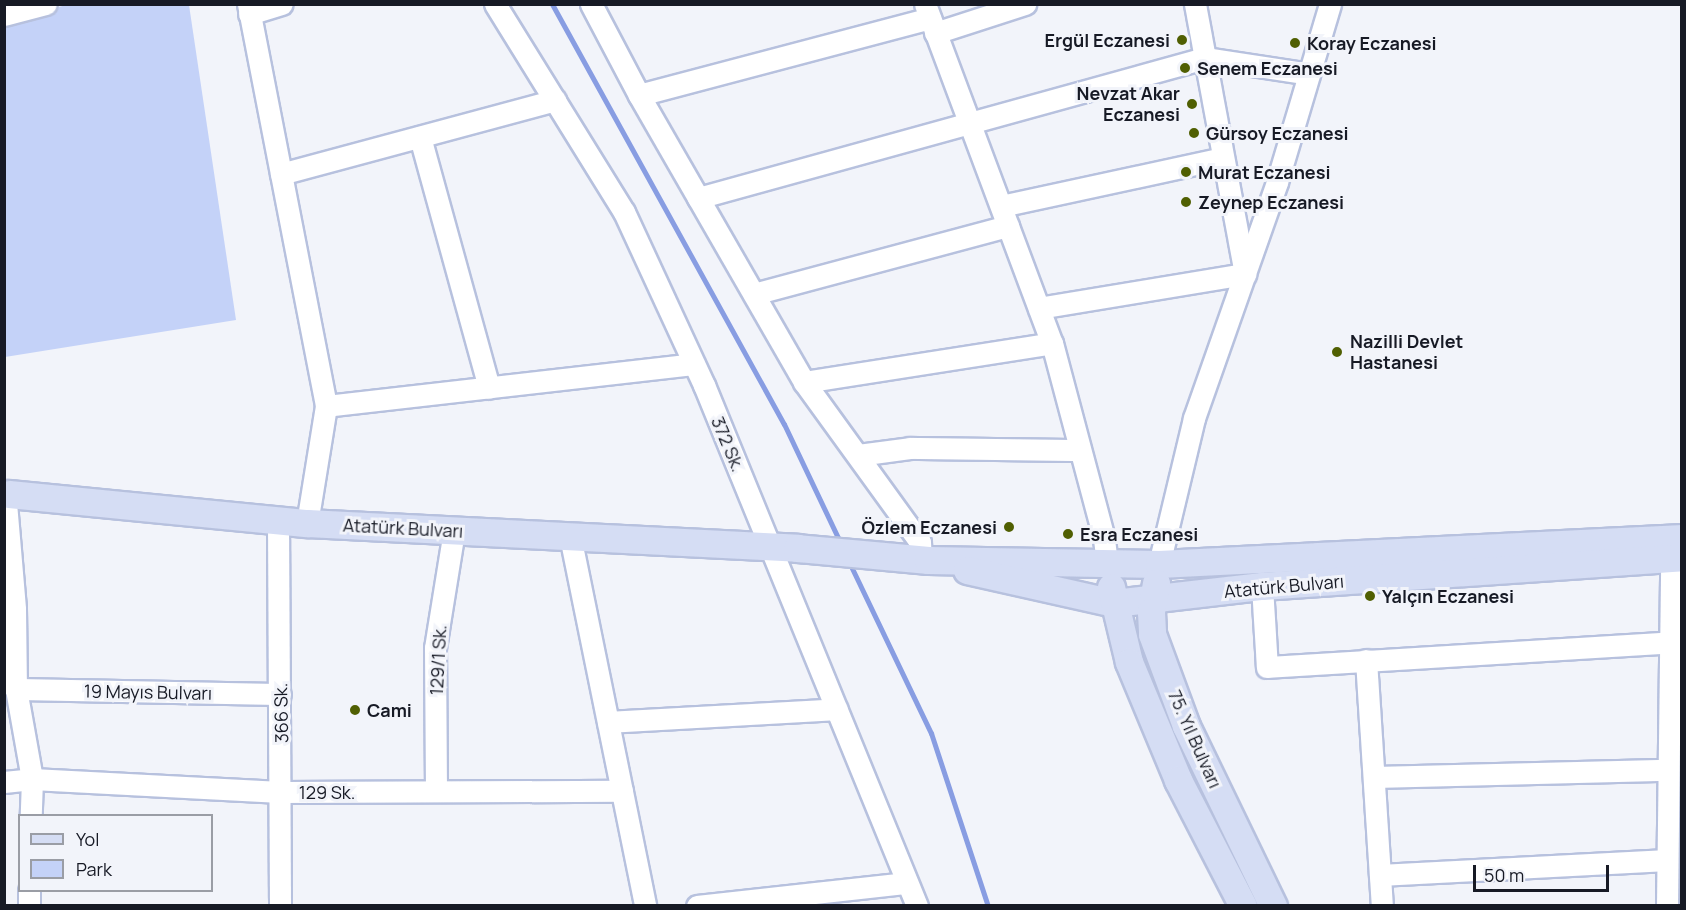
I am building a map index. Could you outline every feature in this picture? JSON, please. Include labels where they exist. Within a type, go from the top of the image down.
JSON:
[{"type":"main road","name":"Atatürk Bulvarı","points":[[6,494],[307,523],[784,548],[921,559],[1159,564],[1678,551]]},
{"type":"main road","name":"Atatürk Bulvarı","points":[[921,559],[1114,603],[1153,601],[1262,586],[1678,551]]},
{"type":"main road","name":"75. Yıl Bulvarı","points":[[1107,564],[1129,662],[1178,780],[1243,906]]},
{"type":"main road","name":"75. Yıl Bulvarı","points":[[1159,564],[1153,601],[1152,634],[1186,726],[1273,906]]},
{"type":"street","points":[[281,4],[248,9],[326,406],[307,523]]},
{"type":"street","name":"372 Sk.","points":[[495,4],[624,212],[694,364],[784,548],[837,709],[917,906]]},
{"type":"street","points":[[639,95],[930,18],[1025,4]]},
{"type":"street","points":[[1195,4],[1245,274]]},
{"type":"street","points":[[1159,564],[1194,418],[1245,274],[1330,4]]},
{"type":"street","points":[[4,15],[38,6]]},
{"type":"street","points":[[598,6],[639,95],[804,382],[920,542],[921,559]]},
{"type":"street","points":[[930,18],[1052,343],[1107,564]]},
{"type":"street","points":[[698,198],[1205,58],[1309,74]]},
{"type":"street","points":[[281,174],[555,100]]},
{"type":"street","points":[[420,137],[489,388]]},
{"type":"street","points":[[754,294],[1004,216],[1223,158]]},
{"type":"street","points":[[1039,308],[1245,274]]},
{"type":"street","points":[[804,382],[1052,343]]},
{"type":"street","points":[[326,406],[694,364]]},
{"type":"street","points":[[858,455],[910,448],[1080,450]]},
{"type":"street","points":[[6,494],[15,609],[8,688],[32,779],[31,814]]},
{"type":"street","name":"366 Sk.","points":[[278,520],[280,906]]},
{"type":"street","name":"129/1 Sk.","points":[[436,791],[435,648],[454,531]]},
{"type":"street","points":[[570,536],[645,906]]},
{"type":"street","points":[[1666,906],[1667,860],[1675,814],[1668,770],[1670,642],[1678,551]]},
{"type":"street","points":[[1262,586],[1267,667],[1670,642]]},
{"type":"street","points":[[1366,660],[1382,906]]},
{"type":"street","name":"19 Mayıs Bulvarı","points":[[8,688],[280,694]]},
{"type":"street","points":[[608,723],[837,709]]},
{"type":"street","points":[[1374,777],[1668,770]]},
{"type":"street","name":"129 Sk.","points":[[4,782],[32,779],[281,792],[622,791]]},
{"type":"street","points":[[1380,875],[1667,860]]},
{"type":"street","points":[[697,906],[908,882]]},
{"type":"green space","points":[[66,5],[189,5],[236,320],[5,357],[5,22]]},
{"type":"waterway","points":[[552,4],[784,424],[840,542]]},
{"type":"waterway","points":[[849,562],[931,733],[988,906]]},
{"type":"place","name":"Ergül Eczanesi","points":[[1182,40]]},
{"type":"place","name":"Koray Eczanesi","points":[[1295,43]]},
{"type":"place","name":"Senem Eczanesi","points":[[1185,68]]},
{"type":"place","name":"Nevzat Akar Eczanesi","points":[[1192,104]]},
{"type":"place","name":"Gürsoy Eczanesi","points":[[1194,133]]},
{"type":"place","name":"Murat Eczanesi","points":[[1186,172]]},
{"type":"place","name":"Zeynep Eczanesi","points":[[1186,202]]},
{"type":"place","name":"Nazilli Devlet Hastanesi","points":[[1337,352]]},
{"type":"place","name":"Özlem Eczanesi","points":[[1009,527]]},
{"type":"place","name":"Esra Eczanesi","points":[[1068,534]]},
{"type":"place","name":"Yalçın Eczanesi","points":[[1370,596]]},
{"type":"place","name":"Cami","points":[[355,710]]}]
